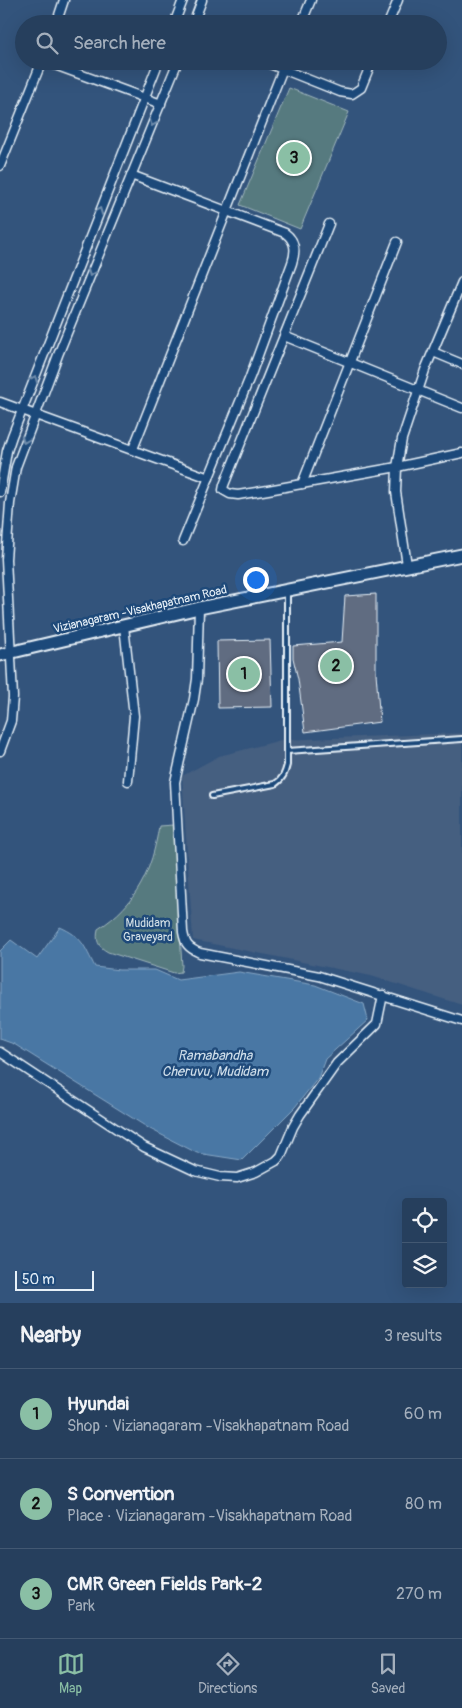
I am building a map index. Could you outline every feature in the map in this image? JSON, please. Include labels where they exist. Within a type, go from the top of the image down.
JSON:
[{"type":"main road","name":"Vizianagaram -Visakhapatnam Road","points":[[5,654],[199,608],[462,555]]},
{"type":"street","points":[[59,15],[64,0]]},
{"type":"street","points":[[177,15],[183,0]]},
{"type":"street","points":[[196,15],[202,0]]},
{"type":"street","points":[[305,15],[311,0]]},
{"type":"street","points":[[392,15],[398,0]]},
{"type":"street","points":[[0,166],[39,70]]},
{"type":"street","points":[[68,70],[161,104]]},
{"type":"street","points":[[0,492],[7,451],[22,410],[155,70]]},
{"type":"street","points":[[0,751],[11,721],[13,697],[5,654],[6,559],[10,503],[16,467],[58,355],[174,70]]},
{"type":"street","points":[[133,449],[283,70],[340,92],[352,94],[360,88],[368,70]]},
{"type":"street","points":[[131,175],[285,233],[293,242],[295,254],[250,377],[183,541]]},
{"type":"street","points":[[329,224],[223,490],[230,494],[238,494],[302,484],[397,467],[462,452]]},
{"type":"street","points":[[302,484],[397,242]]},
{"type":"street","points":[[407,565],[396,492],[397,467],[402,439],[418,391],[462,282]]},
{"type":"street","points":[[284,336],[462,408]]},
{"type":"street","points":[[433,352],[462,364]]},
{"type":"street","points":[[0,402],[209,478]]},
{"type":"street","points":[[199,608],[197,679],[175,782],[185,942],[188,947],[200,953],[319,976],[462,1021]]},
{"type":"street","points":[[124,626],[134,716],[128,781]]},
{"type":"street","points":[[0,1052],[144,1147],[195,1171],[220,1177],[237,1178],[256,1172],[276,1161],[281,1156],[292,1127],[333,1069],[377,1024],[383,995]]},
{"type":"lane","points":[[212,796],[275,784],[280,781],[285,772],[287,751],[287,590]]},
{"type":"lane","points":[[287,751],[462,739]]},
{"type":"shaded area","points":[[462,733],[462,1005],[371,976],[193,940],[182,776],[219,756],[281,740]]},
{"type":"green space","points":[[289,88],[349,112],[300,229],[240,205]]},
{"type":"green space","name":"Mudidam Graveyard","points":[[173,825],[182,966],[181,972],[174,973],[108,952],[99,945],[97,936],[98,929],[123,909],[140,885],[152,858],[159,826]]},
{"type":"water","name":"Ramabandha Cheruvu, Mudidam","points":[[60,927],[74,935],[82,943],[95,967],[119,970],[155,970],[178,980],[239,972],[315,985],[364,1004],[368,1020],[325,1059],[318,1078],[295,1107],[242,1160],[197,1153],[150,1129],[14,1044],[0,1039],[0,951],[11,940],[37,959]]},
{"type":"building","points":[[376,594],[376,673],[380,722],[305,732],[298,679],[293,658],[293,646],[342,642],[345,596]]},
{"type":"building","points":[[270,640],[272,707],[218,708],[217,641]]},
{"type":"place","name":"CMR Green Fields Park-2","points":[[294,158]]},
{"type":"place","name":"S Convention","points":[[336,666]]},
{"type":"place","name":"Hyundai","points":[[244,674]]}]
